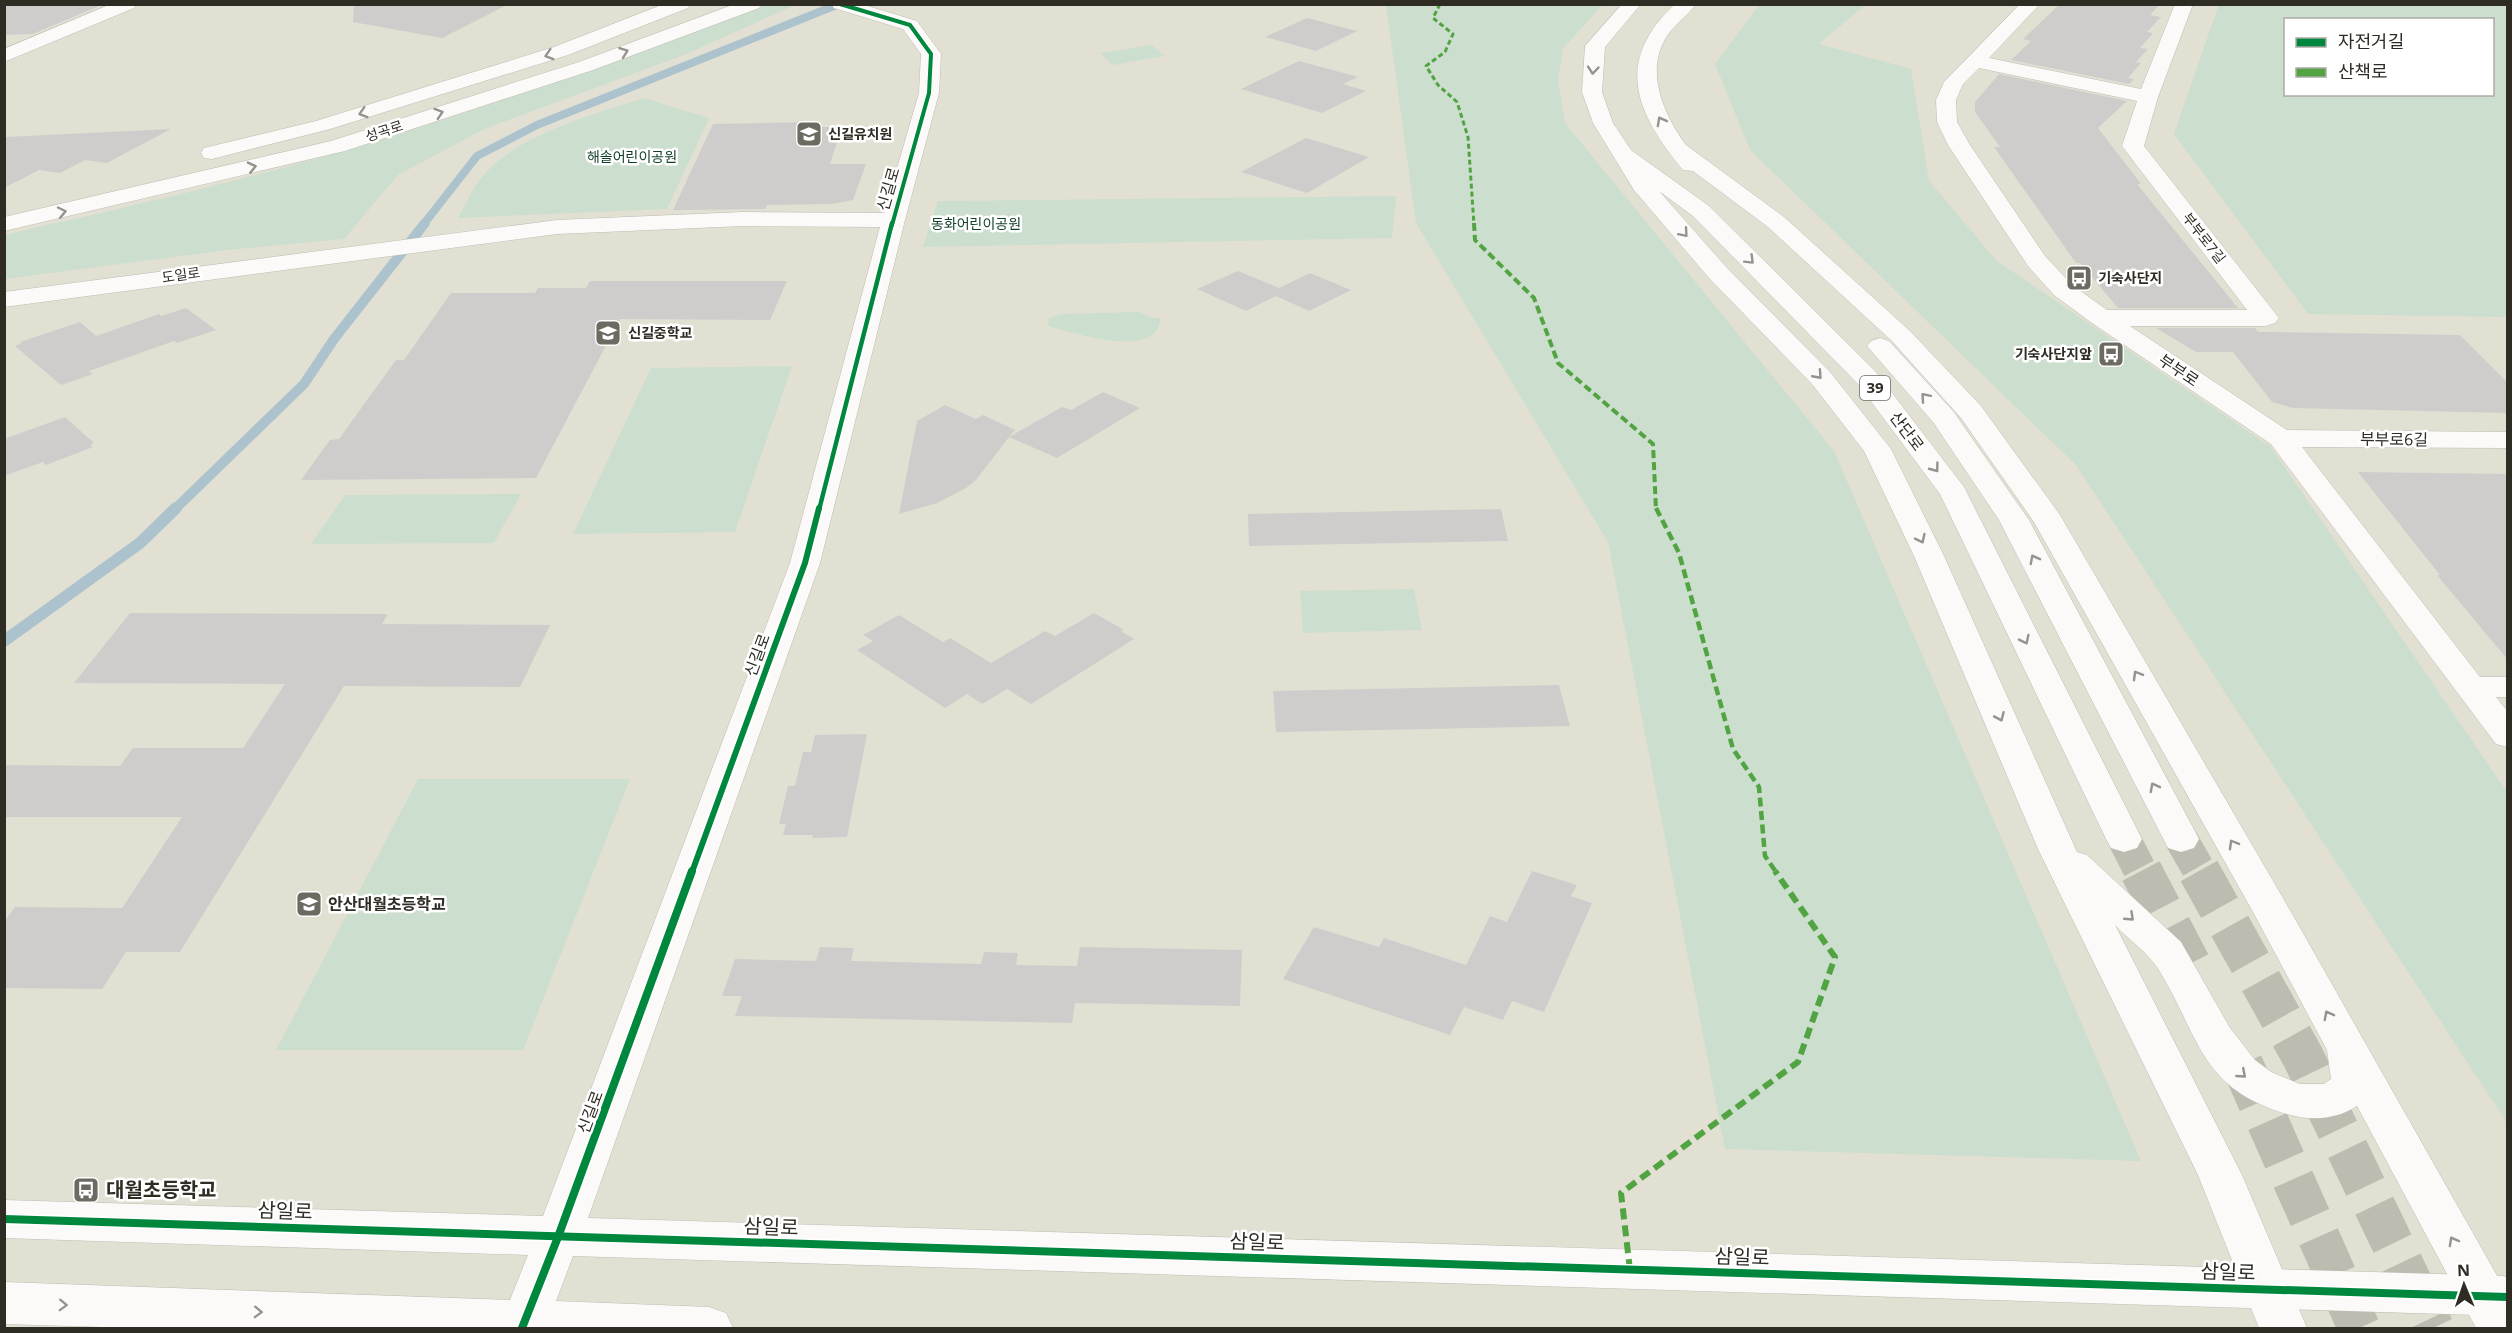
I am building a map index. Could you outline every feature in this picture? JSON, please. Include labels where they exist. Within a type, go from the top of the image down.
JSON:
[{"type":"main road","points":[[4,56],[128,4]]},
{"type":"main road","points":[[187,159],[323,125],[380,108],[561,51],[682,4]]},
{"type":"main road","name":"성곡로","points":[[4,224],[337,146],[586,66],[753,4]]},
{"type":"main road","name":"산단로","points":[[1632,4],[1595,46],[1592,92],[1603,123],[1623,154],[1701,211],[1867,378],[1954,493],[2124,838]]},
{"type":"main road","name":"39","points":[[1687,4],[1662,30],[1648,56],[1648,79],[1654,109],[1676,148],[1734,210],[1870,335],[1943,417],[2014,520],[2181,839]]},
{"type":"main road","name":"부부로","points":[[2031,4],[1954,82],[1946,100],[1947,122],[1959,145],[2036,261],[2063,290],[2101,318],[2281,438],[2508,736]]},
{"type":"main road","name":"부부로7길","points":[[2101,318],[2266,318],[2133,146],[2148,98],[2184,4]]},
{"type":"main road","name":"신길로","points":[[523,1325],[558,1237],[805,563],[893,220],[930,93],[931,54],[910,25],[852,8]]},
{"type":"main road","points":[[1974,61],[2148,98]]},
{"type":"main road","points":[[1676,148],[1776,222],[1901,336],[1971,412],[2049,521],[2272,912],[2347,1050],[2498,1308]]},
{"type":"main road","points":[[1623,154],[1642,185],[1718,273],[1821,378],[1877,449],[1929,556],[2057,849],[2220,1175],[2274,1309]]},
{"type":"main road","name":"도일로","points":[[4,300],[557,227],[743,219],[893,220]]},
{"type":"main road","name":"부부로6길","points":[[2281,438],[2508,440]]},
{"type":"main road","points":[[2470,687],[2508,687]]},
{"type":"main road","points":[[2057,849],[2167,952],[2225,1057],[2252,1082],[2286,1098],[2305,1102],[2325,1101],[2341,1095],[2349,1088],[2353,1080],[2353,1065],[2347,1050]]},
{"type":"main road","name":"삼일로","points":[[4,1219],[558,1237],[2274,1309],[2498,1308]]},
{"type":"main road","points":[[4,1303],[523,1325],[709,1329]]},
{"type":"green space","points":[[1760,4],[1865,5],[1819,44],[1911,69],[1929,181],[1997,261],[2271,447],[2507,792],[2507,1123],[2076,465],[1750,150],[1715,64]]},
{"type":"green space","points":[[2219,4],[2507,5],[2507,317],[2308,314],[2174,134]]},
{"type":"green space","points":[[766,5],[795,5],[684,55],[484,129],[398,175],[344,239],[227,250],[5,279],[4,235],[236,180],[423,127]]},
{"type":"green space","points":[[1386,5],[1602,5],[1563,49],[1558,80],[1565,123],[1834,451],[2141,1161],[1725,1149],[1608,542],[1416,223]]},
{"type":"green space","points":[[1151,45],[1165,56],[1113,65],[1100,53]]},
{"type":"green space","name":"해솔어린이공원","points":[[644,98],[709,118],[667,209],[458,218],[481,178],[514,149],[579,119]]},
{"type":"green space","name":"동화어린이공원","points":[[1396,196],[1392,238],[923,247],[938,201]]},
{"type":"green space","points":[[1139,312],[1152,318],[1160,318],[1156,331],[1145,339],[1112,341],[1048,326],[1049,318],[1060,314]]},
{"type":"green space","points":[[792,366],[735,532],[573,534],[651,368]]},
{"type":"green space","points":[[521,494],[494,543],[311,544],[345,495]]},
{"type":"green space","points":[[1414,589],[1422,630],[1303,633],[1300,591]]},
{"type":"green space","points":[[418,779],[630,779],[523,1050],[276,1050]]},
{"type":"building","points":[[4,4],[104,4],[33,34],[4,35]]},
{"type":"building","points":[[354,4],[509,4],[442,38],[353,22]]},
{"type":"building","points":[[2060,4],[2160,4],[2150,15],[2161,17],[2147,32],[2153,33],[2140,48],[2148,49],[2136,62],[2141,63],[2128,78],[2134,79],[2129,84],[2011,60],[2031,41],[2023,39]]},
{"type":"building","points":[[1307,18],[1357,31],[1316,51],[1265,37]]},
{"type":"building","points":[[1299,61],[1358,77],[1343,84],[1366,91],[1322,113],[1241,89]]},
{"type":"building","points":[[1999,74],[2127,101],[2098,128],[2141,184],[2137,184],[2238,308],[2118,308],[2080,263],[2076,263],[1994,147],[2000,147],[1975,112],[1975,102]]},
{"type":"building","points":[[815,122],[814,127],[842,127],[830,164],[866,164],[853,200],[832,204],[767,205],[765,209],[673,210],[713,124]]},
{"type":"building","points":[[171,129],[107,163],[85,160],[60,173],[39,170],[4,188],[4,137]]},
{"type":"building","points":[[1306,138],[1369,157],[1307,193],[1241,172]]},
{"type":"building","points":[[1238,271],[1279,288],[1310,273],[1351,290],[1309,311],[1276,296],[1246,311],[1197,289]]},
{"type":"building","points":[[590,281],[787,281],[770,320],[620,319],[536,478],[301,480],[330,440],[339,439],[396,360],[404,360],[451,293],[535,293],[538,288],[586,288]]},
{"type":"building","points":[[186,308],[216,330],[177,343],[174,341],[89,371],[93,374],[61,385],[15,346],[22,343],[20,342],[80,322],[96,336],[159,314],[161,316]]},
{"type":"building","points":[[2156,328],[2255,328],[2258,332],[2460,335],[2508,383],[2508,413],[2293,408],[2272,402],[2233,352],[2196,352]]},
{"type":"building","points":[[1103,392],[1140,408],[1057,458],[1009,437],[1062,407],[1071,410]]},
{"type":"building","points":[[945,405],[976,419],[983,415],[1015,430],[976,480],[966,488],[937,503],[899,514],[917,421]]},
{"type":"building","points":[[65,417],[94,443],[90,445],[93,447],[46,465],[43,462],[4,476],[4,439]]},
{"type":"building","points":[[2358,472],[2508,474],[2508,660],[2437,575],[2440,575]]},
{"type":"building","points":[[1501,509],[1508,541],[1249,546],[1248,514]]},
{"type":"building","points":[[130,613],[388,614],[382,624],[550,625],[520,687],[344,686],[180,952],[126,952],[102,989],[4,988],[4,922],[15,907],[122,908],[182,817],[4,817],[4,765],[120,766],[133,748],[243,748],[285,684],[74,683]]},
{"type":"building","points":[[1094,613],[1124,630],[1121,631],[1134,639],[1031,704],[1007,689],[982,704],[967,694],[945,708],[857,650],[873,641],[863,635],[899,615],[943,642],[950,638],[991,663],[1045,631],[1055,636]]},
{"type":"building","points":[[1559,685],[1570,726],[1276,732],[1273,691]]},
{"type":"building","points":[[867,734],[847,837],[812,838],[813,835],[783,835],[786,824],[779,824],[788,786],[795,786],[803,752],[811,752],[815,735]]},
{"type":"building","points":[[1532,871],[1577,885],[1571,896],[1592,903],[1544,1012],[1512,1001],[1503,1020],[1464,1007],[1450,1035],[1283,979],[1314,927],[1379,947],[1384,938],[1466,965],[1490,916],[1507,922]]},
{"type":"building","points":[[820,947],[854,948],[851,961],[981,964],[984,952],[1018,953],[1016,965],[1077,966],[1080,947],[1242,950],[1240,1006],[1075,1003],[1072,1023],[735,1016],[742,996],[722,996],[735,959],[816,961]]},
{"type":"waterway","points":[[423,225],[477,156],[537,125],[839,4]]},
{"type":"waterway","points":[[174,510],[304,384],[334,339],[425,223]]},
{"type":"waterway","points":[[4,641],[140,543],[176,508]]},
{"type":"tunnel","points":[[2124,839],[2141,872]]},
{"type":"tunnel","points":[[2181,839],[2200,872]]},
{"type":"tunnel","points":[[2141,871],[2197,978]]},
{"type":"tunnel","points":[[2199,871],[2303,1057],[2433,1328]]},
{"type":"tunnel","points":[[2242,1064],[2359,1328]]},
{"type":"marked path","points":[[1440,4],[1433,18],[1453,34],[1445,52],[1426,66],[1438,85],[1457,102],[1468,137],[1475,240],[1534,298],[1558,363],[1653,444],[1656,510],[1679,553],[1733,749],[1759,787],[1765,856],[1835,957],[1798,1062],[1621,1193],[1630,1270]]},
{"type":"cycle path","points":[[522,1328],[558,1237],[805,563],[893,220],[929,93],[931,54],[910,25],[840,4]]},
{"type":"cycle path","points":[[4,1219],[2508,1297]]},
{"type":"place","name":"신길유치원","points":[[809,134]]},
{"type":"place","name":"기숙사단지","points":[[2079,278]]},
{"type":"place","name":"신길중학교","points":[[608,333]]},
{"type":"place","name":"기숙사단지앞","points":[[2111,354]]},
{"type":"place","name":"안산대월초등학교","points":[[309,904]]},
{"type":"place","name":"대월초등학교","points":[[86,1190]]}]
